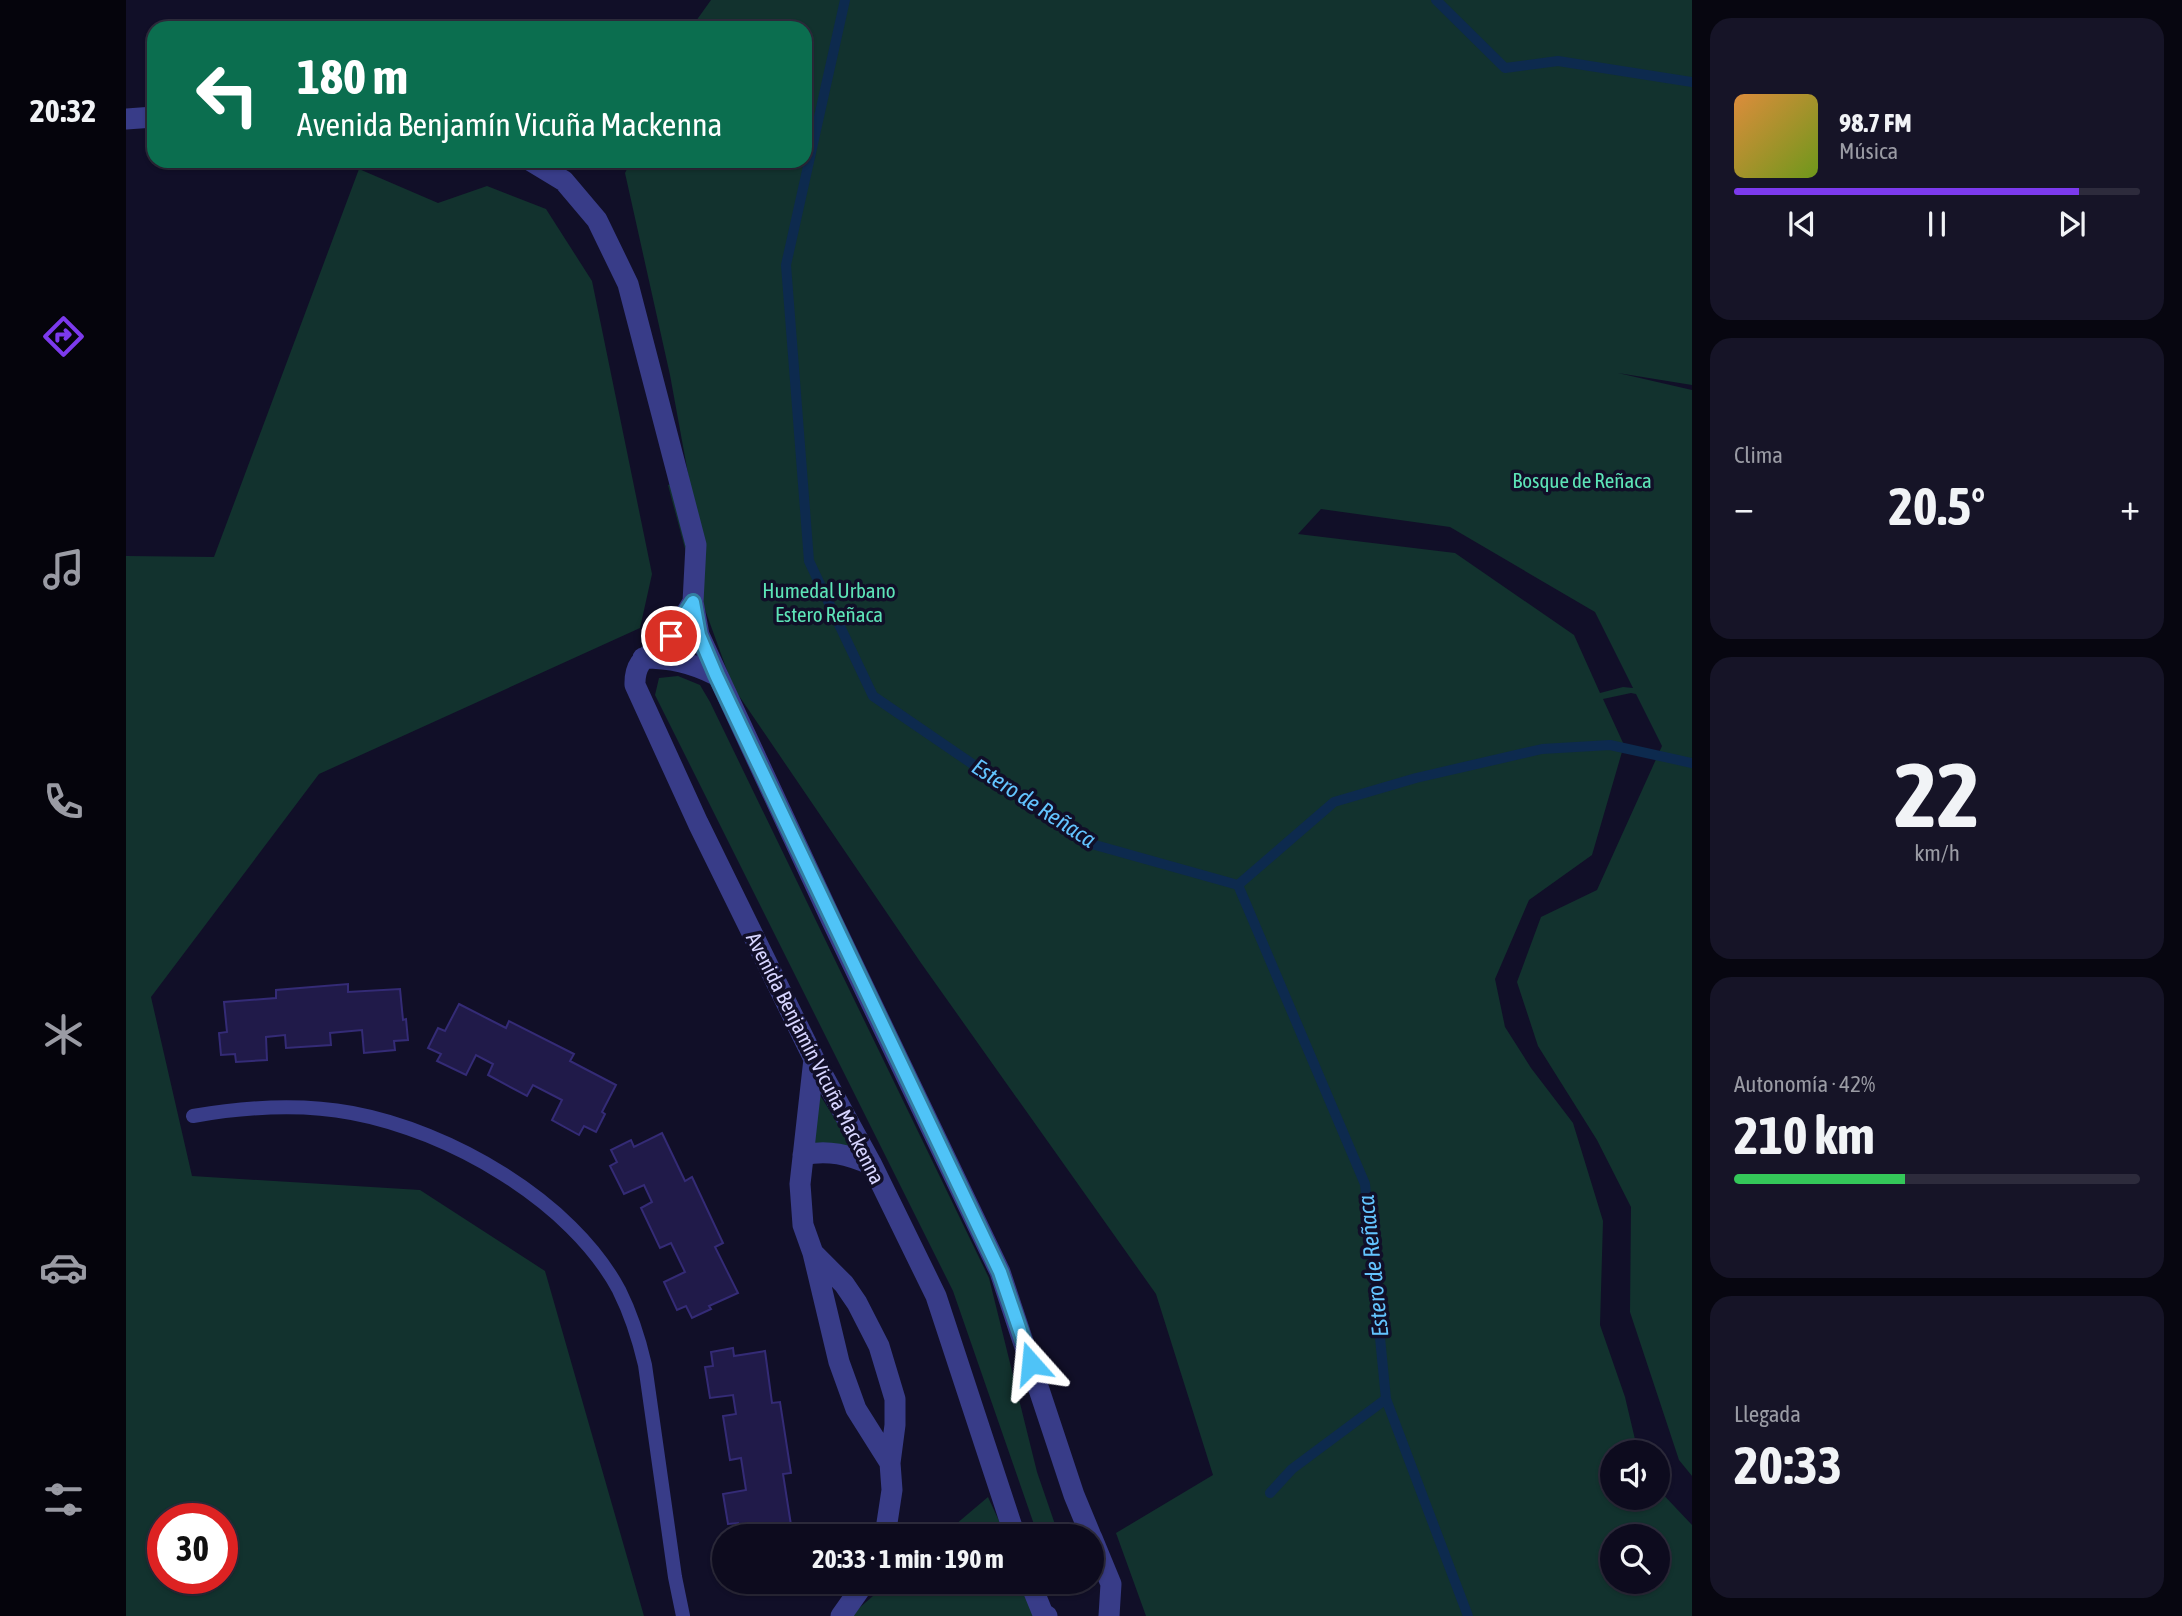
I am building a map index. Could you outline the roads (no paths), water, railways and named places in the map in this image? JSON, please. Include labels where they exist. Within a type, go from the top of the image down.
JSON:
[{"type":"street","points":[[126,119],[147,118]]},
{"type":"street","points":[[543,168],[564,181],[597,220],[628,284],[696,545],[693,602],[699,635],[1000,1272],[1074,1495],[1086,1524]]},
{"type":"street","points":[[643,658],[671,636],[693,602]]},
{"type":"street","points":[[643,658],[670,658],[694,664],[716,675]]},
{"type":"street","name":"Avenida Benjamín Vicuña Mackenna","points":[[643,658],[635,672],[635,685],[698,823],[814,1059],[872,1166],[936,1296],[1011,1524]]},
{"type":"street","points":[[814,1059],[803,1155],[800,1204],[803,1225],[813,1253],[829,1324],[856,1409],[890,1463]]},
{"type":"street","points":[[803,1155],[830,1152],[850,1156],[872,1166]]},
{"type":"street","points":[[813,1253],[844,1284],[857,1303],[879,1346],[895,1399],[890,1463],[892,1490],[887,1524]]},
{"type":"street","points":[[1104,1567],[1111,1584],[1109,1616]]},
{"type":"street","points":[[841,1616],[857,1594]]},
{"type":"street","points":[[1035,1594],[1043,1614],[1047,1616]]},
{"type":"lane","points":[[193,1116],[269,1106],[350,1113],[392,1123],[453,1146],[509,1177],[543,1203],[574,1233],[596,1257],[618,1288],[639,1339],[683,1616]]},
{"type":"waterway","name":"Estero de Reñaca","points":[[812,148],[845,0]]},
{"type":"waterway","points":[[1436,0],[1505,68],[1558,61],[1692,82]]},
{"type":"waterway","name":"Estero de Reñaca","points":[[808,168],[786,265],[809,561],[873,696],[1088,843],[1238,885],[1365,1184],[1386,1399],[1468,1616]]},
{"type":"waterway","points":[[1238,885],[1334,802],[1416,778],[1542,749],[1610,745],[1692,763]]},
{"type":"waterway","points":[[1270,1493],[1292,1469],[1386,1399]]},
{"type":"park label","name":"Bosque de Reñaca","points":[[1582,480]]},
{"type":"park label","name":"Humedal Urbano Estero Reñaca","points":[[829,602]]}]
